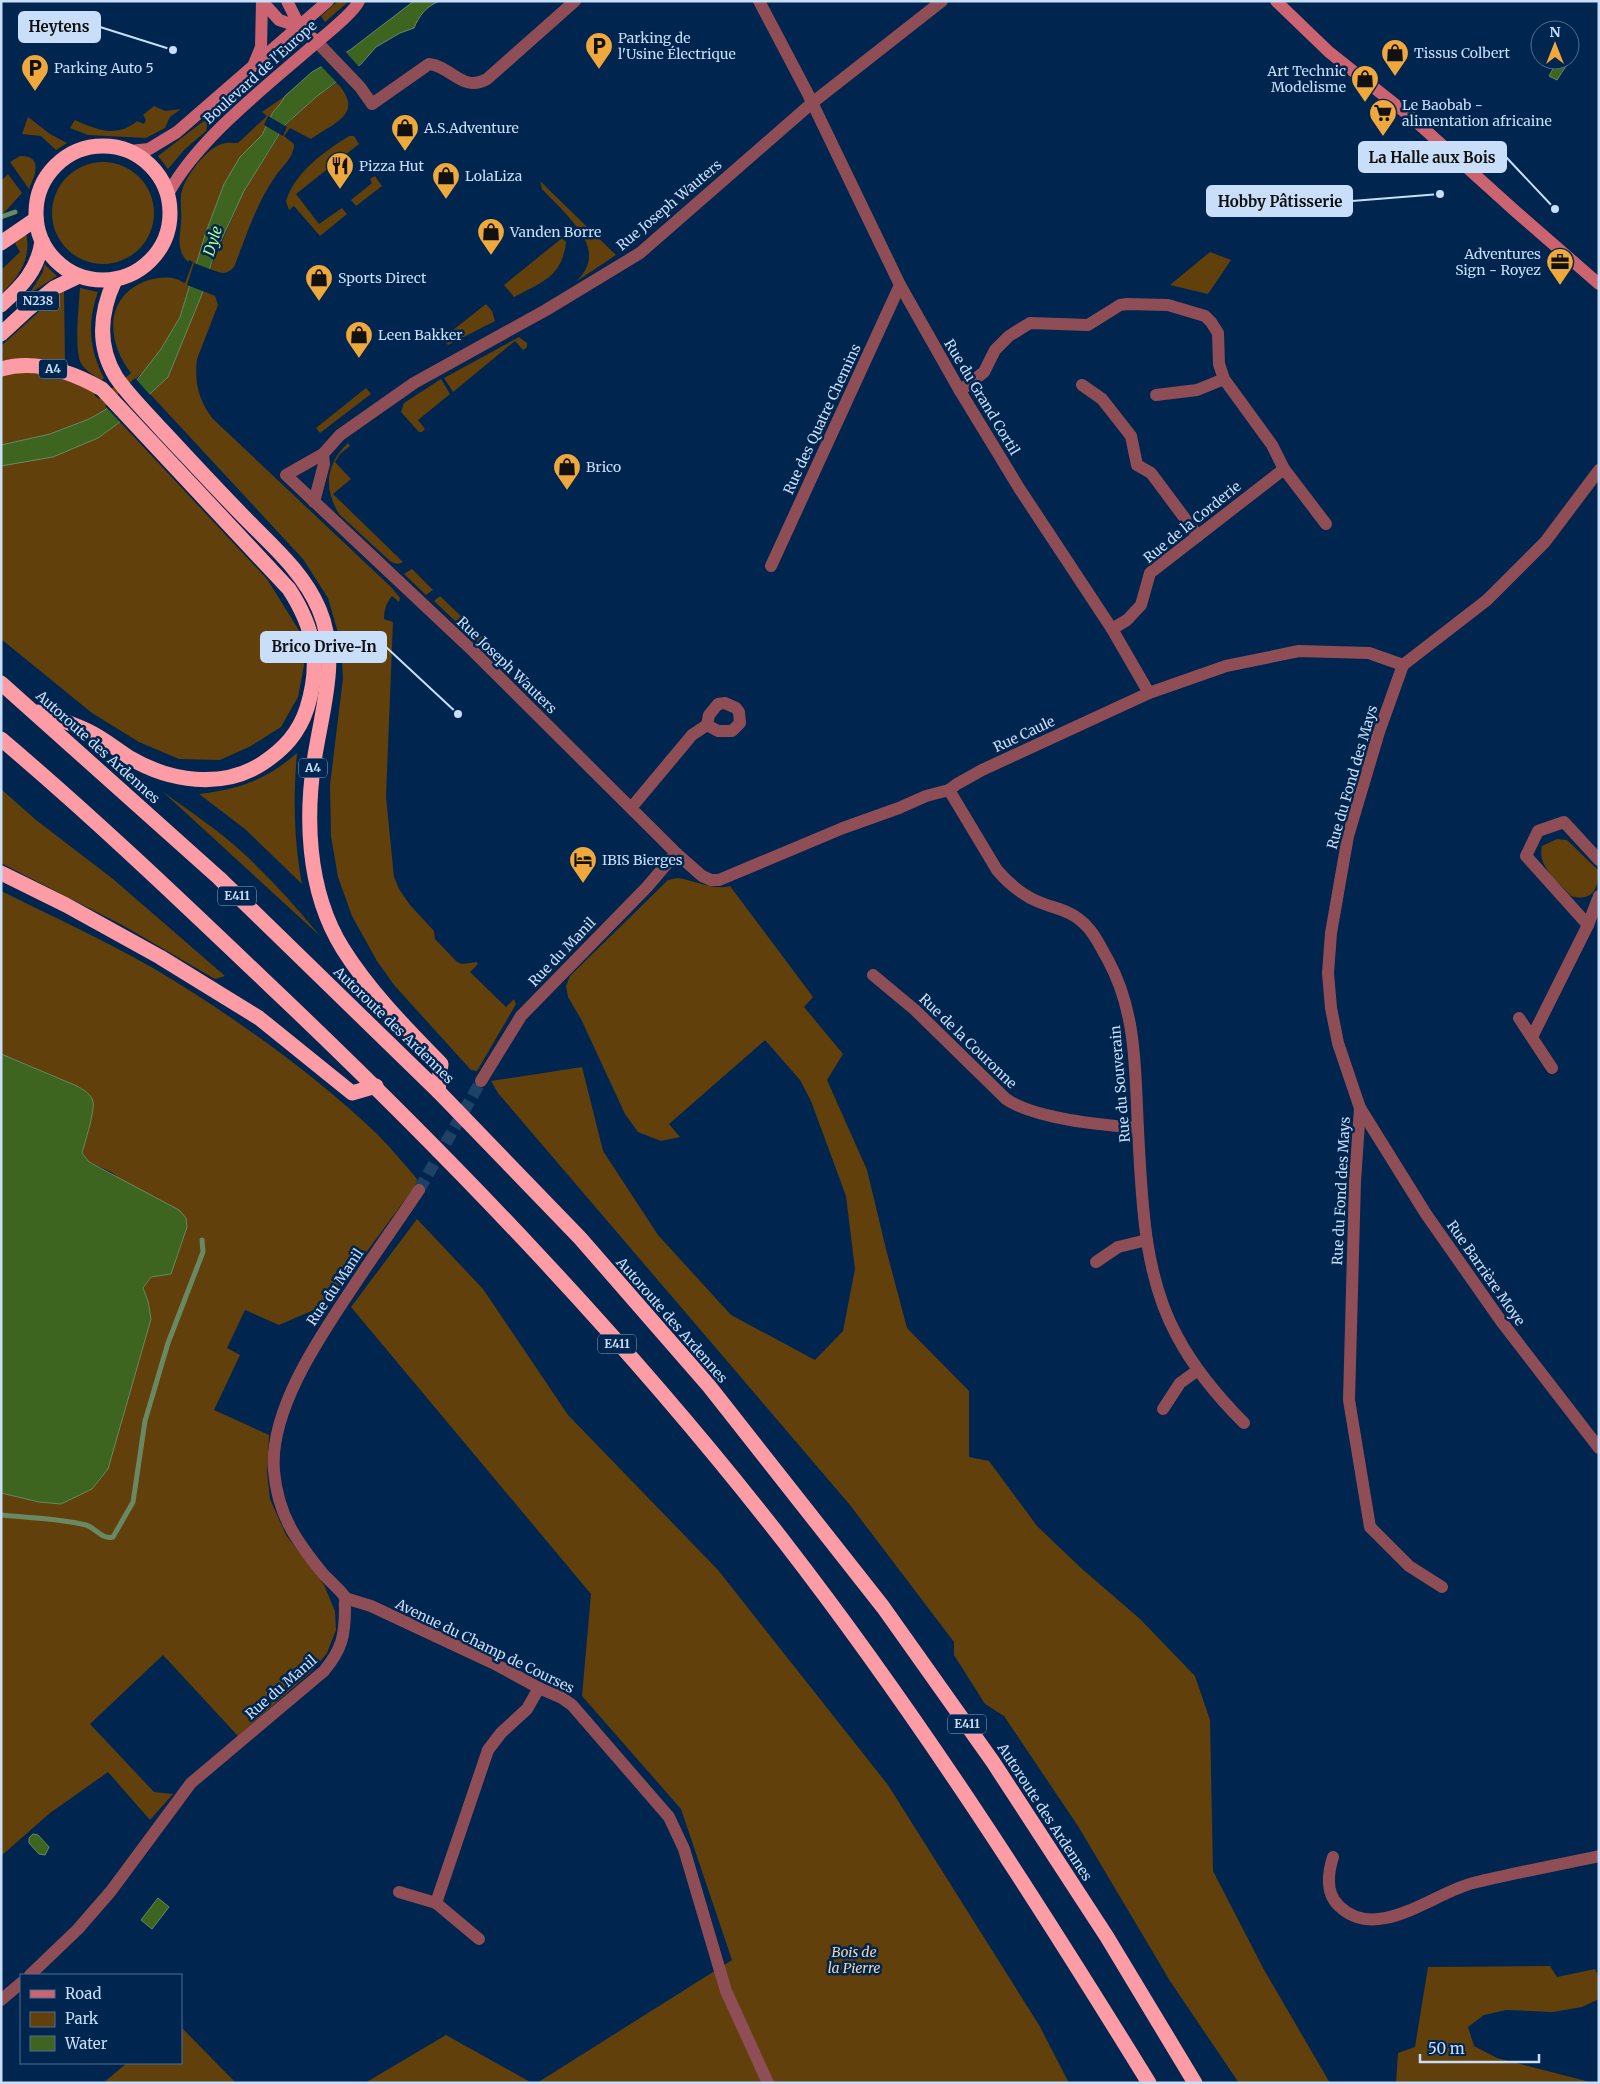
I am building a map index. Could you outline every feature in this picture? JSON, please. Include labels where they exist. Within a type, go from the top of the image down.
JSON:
[{"type":"highway","name":"Boulevard de l'Europe","points":[[93,147],[112,147],[130,152],[147,162],[160,176],[168,194],[170,221],[167,235],[160,249],[150,262],[137,272],[115,280],[97,280],[79,276],[64,268],[51,256],[42,241],[36,219],[37,202],[41,187],[50,173],[69,156],[93,147]]},
{"type":"highway","points":[[1,243],[36,219]]},
{"type":"highway","name":"Boulevard de l'Europe","points":[[1,305],[16,292],[34,270],[40,256],[42,241]]},
{"type":"highway","name":"N238","points":[[1,334],[54,288],[79,276]]},
{"type":"highway","name":"A4","points":[[115,280],[104,308],[102,325],[104,348],[116,377],[204,476],[294,569],[319,608],[330,646],[330,667],[313,764],[310,838],[322,904],[343,950],[377,997],[440,1064],[438,1091]]},
{"type":"highway","name":"A4","points":[[1,369],[31,366],[56,369],[79,376],[102,389],[274,572],[300,606],[310,632],[315,665],[313,684],[301,723],[282,749],[255,768],[224,778],[204,780],[180,778],[163,773],[131,758],[89,731],[30,708]]},
{"type":"highway","name":"Autoroute des Ardennes","points":[[1,684],[219,878],[438,1091],[580,1238],[709,1386],[884,1607],[1004,1778],[1107,1936],[1195,2083]]},
{"type":"highway","name":"E411","points":[[1,739],[58,788],[181,901],[376,1086],[556,1274],[690,1427],[783,1541],[840,1617],[964,1792],[1044,1914],[1149,2083]]},
{"type":"highway","points":[[1,873],[66,905],[160,957],[259,1018],[352,1093],[376,1086]]},
{"type":"main road","points":[[286,1],[300,27],[317,42]]},
{"type":"main road","name":"Boulevard de l'Europe","points":[[130,152],[149,149],[177,132],[328,1]]},
{"type":"main road","name":"Boulevard de l'Europe","points":[[168,194],[177,176],[228,120],[317,42],[359,1]]},
{"type":"main road","points":[[1276,1],[1329,52],[1411,117],[1599,284]]},
{"type":"main road","points":[[262,2],[279,20],[300,27]]},
{"type":"main road","points":[[253,66],[260,47],[262,2]]},
{"type":"street","points":[[317,42],[360,87],[372,104],[429,64],[438,65],[456,77],[472,84],[479,84],[575,1]]},
{"type":"street","name":"Rue du Grand Cortil","points":[[759,1],[812,104],[900,285],[960,391],[1019,488],[1112,629],[1150,693]]},
{"type":"street","name":"Rue Joseph Wauters","points":[[676,853],[474,652],[286,475],[323,454],[340,435],[414,383],[546,310],[640,253],[812,104],[942,1]]},
{"type":"street","name":"Rue des Quatre Chemins","points":[[771,566],[900,285]]},
{"type":"street","points":[[960,391],[984,372],[995,350],[1009,336],[1030,323],[1088,325],[1120,305],[1127,304],[1168,305],[1205,316],[1212,322],[1218,332],[1218,364],[1224,379],[1272,445],[1284,469],[1326,524]]},
{"type":"street","points":[[1156,395],[1197,390],[1224,379]]},
{"type":"street","points":[[1082,385],[1102,399],[1130,436],[1137,465],[1151,473],[1198,536]]},
{"type":"street","points":[[314,502],[324,464],[323,454]]},
{"type":"street","name":"Rue de la Corderie","points":[[1112,629],[1126,620],[1141,605],[1150,573],[1284,469]]},
{"type":"street","points":[[1402,665],[1487,600],[1545,542],[1599,470]]},
{"type":"street","name":"Rue Caule","points":[[676,853],[702,876],[711,880],[719,880],[844,828],[926,796],[949,790],[982,770],[1150,693],[1226,666],[1299,651],[1368,653],[1402,665]]},
{"type":"street","name":"Rue du Fond des Mays","points":[[1402,665],[1379,732],[1348,836],[1328,973],[1331,1008],[1338,1042],[1360,1108],[1354,1190],[1349,1400],[1368,1517],[1370,1527],[1409,1566],[1442,1586]]},
{"type":"street","points":[[631,808],[692,734],[707,724]]},
{"type":"street","name":"Rue du Souverain","points":[[949,790],[997,870],[1006,880],[1031,898],[1079,918],[1095,938],[1109,961],[1125,1001],[1131,1027],[1139,1113],[1142,1205],[1147,1240],[1166,1313],[1176,1335],[1198,1370],[1244,1423]]},
{"type":"street","points":[[1588,925],[1526,856],[1538,831],[1564,822],[1599,860]]},
{"type":"street","name":"Rue du Manil","points":[[481,1080],[522,1016],[647,887],[676,853]]},
{"type":"street","points":[[1532,1037],[1588,925],[1599,896]]},
{"type":"street","name":"Rue de la Couronne","points":[[873,975],[915,1010],[1006,1099],[1015,1105],[1032,1112],[1111,1126],[1138,1128]]},
{"type":"street","points":[[1518,1018],[1552,1068]]},
{"type":"street","name":"Rue Barrière Moye","points":[[1360,1108],[1426,1214],[1495,1313],[1599,1448]]},
{"type":"street","name":"Rue du Manil","points":[[31,1974],[78,1929],[111,1891],[191,1783],[328,1666],[342,1641],[345,1626],[345,1598],[303,1548],[286,1521],[280,1503],[275,1479],[274,1452],[276,1437],[294,1388],[314,1347],[419,1190]]},
{"type":"street","points":[[1096,1262],[1118,1247],[1147,1240]]},
{"type":"street","points":[[1162,1409],[1180,1383],[1198,1370]]},
{"type":"street","name":"Avenue du Champ de Courses","points":[[345,1598],[371,1606],[495,1664],[562,1698],[572,1705],[650,1794],[676,1828],[726,1991],[768,2083]]},
{"type":"street","points":[[436,1903],[488,1750],[501,1733],[527,1709],[539,1688]]},
{"type":"street","points":[[1333,1856],[1329,1880],[1330,1891],[1335,1903],[1351,1915],[1384,1919],[1411,1911],[1423,1903],[1470,1884],[1599,1856]]},
{"type":"street","points":[[399,1892],[436,1903],[479,1939]]},
{"type":"street","points":[[1,2000],[20,1984]]},
{"type":"green space","points":[[338,1],[349,1],[325,22],[321,16]]},
{"type":"green space","points":[[337,83],[348,102],[344,116],[311,139],[290,128],[284,136],[294,144],[292,154],[262,198],[234,267],[228,272],[223,273],[210,269],[244,191],[286,125],[316,97]]},
{"type":"green space","points":[[285,96],[273,112],[262,135],[240,157],[224,184],[206,232],[180,317],[149,366],[105,410],[89,419],[50,434],[1,445],[1,376],[14,373],[38,373],[62,379],[97,393],[94,395],[99,399],[131,373],[117,348],[113,322],[116,309],[122,298],[132,288],[146,281],[168,278],[178,279],[185,283],[193,262],[189,260],[188,262],[180,248],[181,196],[182,189],[190,173],[209,151],[216,146],[224,143],[238,143],[267,116],[262,112]]},
{"type":"green space","points":[[154,106],[165,111],[181,109],[170,117],[165,128],[146,138],[88,135],[70,128],[75,120],[107,131],[122,129],[137,121],[144,124],[146,120],[143,115]]},
{"type":"green space","points":[[28,117],[50,134],[67,143],[56,150],[41,136],[22,134]]},
{"type":"green space","points":[[209,117],[206,131],[185,149],[168,169],[158,156]]},
{"type":"green space","points":[[349,136],[354,136],[359,144],[296,194],[319,224],[342,208],[347,214],[320,236],[294,206],[289,210],[286,201],[296,181],[312,163],[330,148]]},
{"type":"green space","points":[[20,156],[28,157],[35,163],[34,178],[29,189],[10,162]]},
{"type":"green space","points":[[103,162],[113,163],[132,170],[146,184],[153,203],[153,223],[146,242],[132,256],[113,263],[103,264],[93,263],[74,256],[60,242],[53,223],[52,213],[53,203],[60,184],[74,170],[93,163]]},
{"type":"green space","points":[[8,174],[22,193],[1,216],[1,181]]},
{"type":"green space","points":[[375,176],[382,186],[356,206],[351,200],[372,183],[370,179]]},
{"type":"green space","points":[[540,181],[616,255],[577,281],[584,272],[589,260],[588,248],[572,220],[542,189]]},
{"type":"green space","points":[[26,233],[27,251],[25,259],[18,274],[1,294],[1,270],[20,252],[15,243]]},
{"type":"green space","points":[[562,238],[566,242],[564,254],[555,271],[542,282],[514,297],[504,285]]},
{"type":"green space","points":[[1210,252],[1231,260],[1208,294],[1170,285]]},
{"type":"green space","points":[[44,264],[57,276],[29,294],[43,272]]},
{"type":"green space","points":[[80,288],[98,292],[92,314],[91,335],[95,357],[104,378],[102,380],[85,368],[79,357]]},
{"type":"green space","points":[[64,291],[65,364],[1,363],[1,346]]},
{"type":"green space","points":[[203,291],[215,296],[218,305],[197,359],[197,384],[208,412],[213,419],[392,588],[400,598],[399,602],[392,596],[384,613],[384,619],[393,622],[386,797],[394,877],[399,889],[410,905],[434,931],[435,939],[457,962],[462,964],[477,962],[478,964],[470,972],[506,1007],[514,999],[516,1004],[477,1071],[471,1070],[394,985],[377,961],[352,916],[338,877],[331,836],[330,785],[343,678],[341,643],[328,598],[303,559],[150,394],[168,377]]},
{"type":"green space","points":[[486,304],[492,311],[495,321],[448,345],[443,338]]},
{"type":"green space","points":[[519,337],[527,343],[527,347],[523,350],[515,341],[453,392],[444,378]]},
{"type":"green space","points":[[441,379],[450,394],[418,420],[425,429],[419,432],[401,412],[404,403]]},
{"type":"green space","points":[[366,388],[371,394],[320,433],[316,428]]},
{"type":"green space","points":[[120,422],[267,579],[300,632],[304,665],[298,697],[281,727],[251,746],[220,760],[179,759],[139,742],[92,713],[1,639],[1,466],[98,438]]},
{"type":"green space","points":[[348,443],[350,446],[340,454],[335,462],[351,479],[333,494],[403,562],[401,563],[396,564],[390,561],[339,514],[334,504],[329,486],[331,468],[335,459]]},
{"type":"green space","points":[[412,569],[433,590],[426,595],[404,574]]},
{"type":"green space","points":[[440,596],[495,649],[490,654],[434,601]]},
{"type":"green space","points":[[297,753],[295,819],[297,852],[302,884],[245,829],[199,794],[252,782],[274,770]]},
{"type":"green space","points":[[1,789],[36,820],[113,879],[225,976],[215,979],[124,926],[1,863]]},
{"type":"green space","points":[[162,791],[213,828],[242,852],[282,892],[320,936]]},
{"type":"green space","points":[[1557,839],[1567,840],[1598,870],[1597,883],[1593,892],[1589,895],[1584,897],[1571,896],[1546,867],[1541,854],[1542,846]]},
{"type":"green space","points":[[677,878],[711,886],[730,886],[813,997],[804,1007],[843,1054],[827,1080],[867,1170],[907,1328],[969,1391],[969,1457],[989,1461],[1037,1526],[1081,1568],[1140,1619],[1195,1676],[1210,1720],[1213,1871],[1263,1968],[1330,2083],[1239,2083],[1170,1981],[1078,1826],[1004,1716],[985,1704],[954,1655],[954,1642],[850,1505],[498,1093],[491,1081],[582,1067],[603,1151],[658,1235],[731,1315],[815,1360],[843,1331],[855,1269],[846,1196],[811,1101],[800,1080],[765,1040],[669,1124],[680,1137],[661,1141],[638,1132],[625,1114],[581,1019],[568,997],[566,986],[570,976],[668,880]]},
{"type":"green space","points":[[1,891],[78,928],[153,968],[241,1024],[298,1066],[352,1111],[382,1139],[417,1179],[416,1185],[362,1258],[316,1309],[279,1325],[245,1310],[227,1348],[240,1355],[214,1410],[269,1435],[267,1472],[270,1499],[286,1535],[324,1585],[335,1611],[336,1630],[327,1653],[313,1670],[238,1736],[163,1655],[90,1724],[154,1792],[173,1794],[150,1820],[108,1772],[50,1813],[1,1856],[1,1493],[39,1502],[61,1504],[148,1301],[143,1289],[151,1277],[171,1274],[187,1227],[111,1172],[89,1162],[82,1153],[93,1102],[77,1086],[1,1054]]},
{"type":"green space","name":"Bois de la Pierre","points":[[417,1219],[483,1289],[568,1415],[718,1570],[888,1785],[1039,2025],[1069,2083],[537,2083],[732,1960],[681,1809],[582,1696],[591,1594],[351,1307]]},
{"type":"green space","points":[[1550,1966],[1557,1977],[1595,1969],[1599,1977],[1599,1999],[1582,2007],[1553,2012],[1506,2010],[1484,2015],[1468,2027],[1474,2046],[1497,2058],[1594,2083],[1396,2083],[1398,2053],[1415,2047],[1428,1967]]},
{"type":"green space","points":[[182,2028],[236,2083],[103,2083],[126,2064],[182,2064]]},
{"type":"green space","points":[[446,2035],[532,2083],[365,2083]]},
{"type":"water","name":"Dyle","points":[[414,1],[440,1],[424,12],[414,28],[400,33],[376,47],[361,64],[316,97],[285,125],[244,191],[213,258],[202,294],[168,377],[120,422],[98,438],[53,457],[1,466],[1,445],[50,434],[89,419],[105,410],[137,380],[161,349],[180,317],[206,232],[224,184],[240,157],[262,135],[273,112],[285,96],[312,72],[350,50]]},
{"type":"water","points":[[1552,70],[1563,70],[1557,80],[1549,76]]},
{"type":"water","points":[[1,1054],[77,1086],[86,1092],[92,1099],[93,1112],[82,1153],[89,1162],[179,1210],[186,1218],[187,1227],[171,1274],[151,1277],[143,1288],[148,1301],[151,1319],[108,1469],[92,1489],[61,1504],[39,1502],[1,1493]]},
{"type":"water","points":[[33,1834],[38,1835],[49,1847],[45,1855],[39,1854],[29,1843],[29,1838]]},
{"type":"water","points":[[158,1898],[169,1907],[152,1929],[141,1920]]},
{"type":"pier","points":[[344,50],[360,68],[339,85],[320,65]]},
{"type":"pier","points":[[268,116],[287,127],[283,136],[264,125]]},
{"type":"pier","points":[[194,263],[212,270],[205,292],[187,285]]},
{"type":"pier","points":[[135,378],[151,396],[122,424],[105,406]]},
{"type":"waterway","points":[[1,217],[15,212]]},
{"type":"waterway","points":[[1,1515],[76,1523],[90,1526],[106,1537],[113,1537],[133,1502],[145,1421],[168,1343],[203,1252],[202,1240]]},
{"type":"tunnel","points":[[419,1190],[481,1081]]},
{"type":"place","name":"Heytens","points":[[173,50]]},
{"type":"place","name":"Parking de l'Usine Électrique","points":[[599,70]]},
{"type":"place","name":"Tissus Colbert","points":[[1395,77]]},
{"type":"place","name":"Parking Auto 5","points":[[35,92]]},
{"type":"place","name":"Art Technic Modelisme","points":[[1365,103]]},
{"type":"place","name":"Le Baobab - alimentation africaine","points":[[1383,137]]},
{"type":"place","name":"A.S.Adventure","points":[[405,152]]},
{"type":"place","name":"Pizza Hut","points":[[340,190]]},
{"type":"place","name":"Hobby Pâtisserie","points":[[1440,194]]},
{"type":"place","name":"LolaLiza","points":[[446,200]]},
{"type":"place","name":"La Halle aux Bois","points":[[1555,209]]},
{"type":"place","name":"Vanden Borre","points":[[491,256]]},
{"type":"place","name":"Adventures Sign - Royez","points":[[1560,286]]},
{"type":"place","name":"Sports Direct","points":[[319,302]]},
{"type":"place","name":"Leen Bakker","points":[[359,359]]},
{"type":"place","name":"Brico","points":[[567,491]]},
{"type":"place","name":"Brico Drive-In","points":[[458,714]]},
{"type":"place","name":"IBIS Bierges","points":[[583,884]]}]
